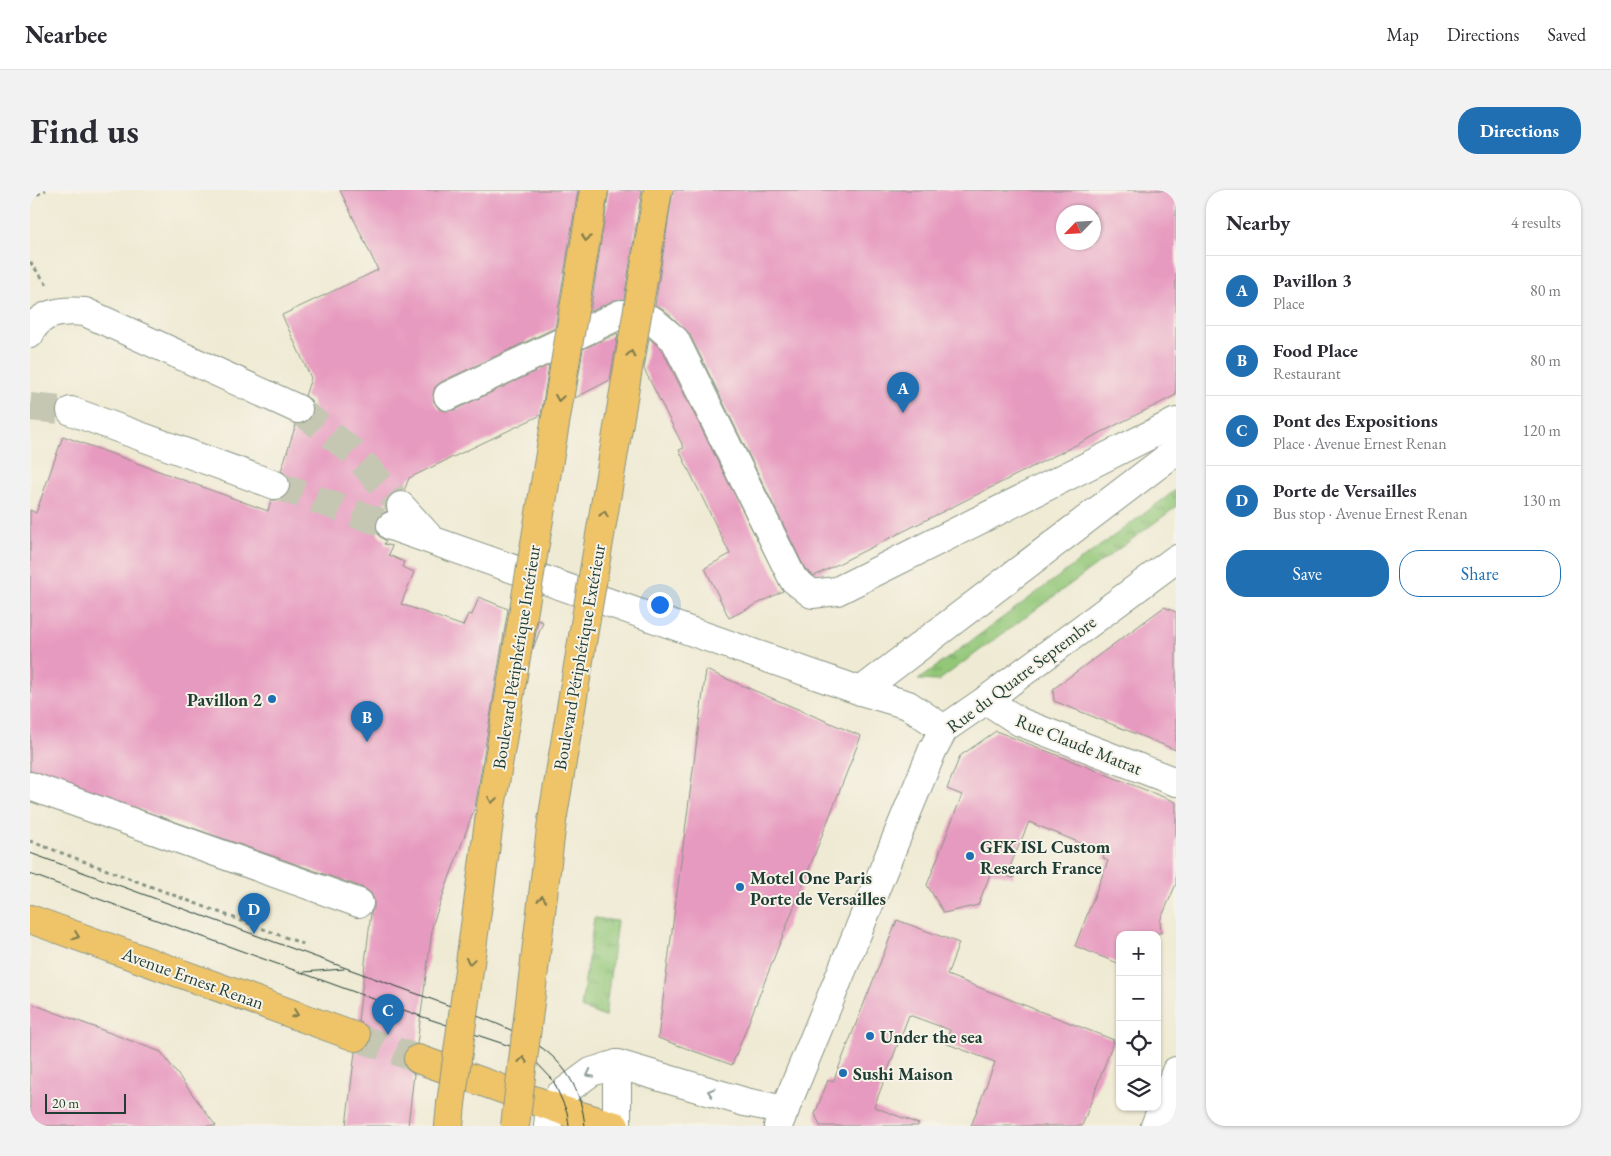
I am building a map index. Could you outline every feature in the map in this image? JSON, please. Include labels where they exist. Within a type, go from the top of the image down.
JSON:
[{"type":"main road","name":"Boulevard Périphérique Intérieur","points":[[449,1126],[491,807],[594,190]]},
{"type":"main road","name":"Boulevard Périphérique Extérieur","points":[[515,1126],[552,821],[658,190]]},
{"type":"main road","name":"Avenue Ernest Renan","points":[[30,919],[356,1037]]},
{"type":"main road","points":[[418,1059],[549,1116],[616,1126]]},
{"type":"street","points":[[30,334],[32,327],[45,316],[66,310],[85,312],[298,409]]},
{"type":"street","points":[[448,396],[621,314],[652,320],[675,340],[793,579],[812,594],[837,591],[1176,422]]},
{"type":"street","points":[[71,411],[275,485]]},
{"type":"street","points":[[861,690],[1176,450]]},
{"type":"street","points":[[396,516],[432,541],[908,705],[944,729]]},
{"type":"street","name":"Rue du Quatre Septembre","points":[[781,1118],[929,758],[944,729],[1176,559]]},
{"type":"street","name":"Rue Claude Matrat","points":[[986,700],[1020,722],[1176,782]]},
{"type":"street","points":[[30,786],[359,904]]},
{"type":"street","points":[[549,1116],[566,1089],[591,1072],[617,1064],[745,1102],[781,1118]]},
{"type":"street","points":[[616,1126],[617,1064]]},
{"type":"street","points":[[1154,1126],[1176,1071]]},
{"type":"path","points":[[30,198],[46,190]]},
{"type":"path","points":[[30,842],[306,945]]},
{"type":"green space","points":[[1176,490],[1176,507],[938,681],[918,680]]},
{"type":"green space","points":[[594,918],[617,921],[605,1017],[581,1008]]},
{"type":"building","name":"Pavillon 2","points":[[340,190],[578,190],[555,328],[441,382],[435,387],[433,394],[434,402],[439,409],[446,411],[454,410],[549,365],[541,415],[409,478],[404,491],[397,491],[390,495],[386,502],[387,511],[380,515],[376,521],[379,536],[386,541],[384,544],[392,546],[389,555],[404,562],[402,567],[414,572],[401,604],[463,626],[468,614],[472,615],[479,597],[508,609],[475,807],[433,923],[417,1044],[408,1047],[403,1054],[406,1069],[414,1074],[408,1126],[346,1126],[355,1052],[366,1049],[371,1042],[371,1034],[368,1027],[358,1021],[371,913],[374,908],[374,900],[371,893],[364,888],[30,771],[30,510],[36,513],[63,436],[268,511],[271,500],[285,497],[290,490],[290,483],[287,475],[281,471],[296,424],[307,421],[312,415],[314,408],[311,400],[305,396],[311,378],[282,315],[378,270]]},
{"type":"building","points":[[609,190],[642,190],[624,299],[614,300],[590,312]]},
{"type":"building","points":[[673,190],[1176,190],[1176,395],[814,576],[805,569],[689,333],[662,308],[655,305]]},
{"type":"building","points":[[618,333],[610,380],[575,398],[583,349]]},
{"type":"building","points":[[649,338],[662,350],[783,591],[729,618],[705,568],[730,554],[679,450],[684,448],[644,369]]},
{"type":"building","points":[[1164,607],[1176,612],[1176,750],[1054,701],[1053,689]]},
{"type":"building","points":[[538,620],[543,622],[533,649]]},
{"type":"building","name":"Motel One Paris Porte de Versailles","points":[[706,670],[861,736],[732,1065],[658,1038]]},
{"type":"building","points":[[996,731],[1176,802],[1176,884],[1160,921],[1161,931],[1116,931],[1116,962],[1075,946],[1108,861],[1103,858],[1105,853],[1029,822],[1011,864],[1014,878],[991,872],[978,905],[944,913],[927,885],[962,795],[947,789],[960,756]]},
{"type":"building","points":[[897,920],[959,943],[947,975],[1114,1040],[1082,1126],[971,1126],[995,1062],[945,1043],[950,1030],[909,1015],[874,1107],[919,1124],[918,1126],[820,1126],[815,1114],[828,1080],[833,1082]]},
{"type":"building","points":[[30,1003],[161,1052],[216,1126],[30,1126]]},
{"type":"tunnel","points":[[30,407],[71,411]]},
{"type":"tunnel","points":[[298,409],[353,452],[401,506]]},
{"type":"tunnel","points":[[275,485],[391,526]]},
{"type":"tunnel","points":[[356,1037],[418,1059]]},
{"type":"tram line","points":[[30,853],[507,1028],[544,1049],[559,1063],[571,1080],[580,1101],[585,1126]]},
{"type":"tram line","points":[[30,874],[423,1017],[510,1046],[534,1060],[553,1080],[567,1112],[569,1126]]},
{"type":"tram line","points":[[304,972],[344,969]]},
{"type":"place","name":"Pavillon 3","points":[[903,413]]},
{"type":"place","name":"Pavillon 2","points":[[272,699]]},
{"type":"place","name":"Food Place","points":[[367,742]]},
{"type":"place","name":"GFK ISL Custom Research France","points":[[970,856]]},
{"type":"place","name":"Motel One Paris Porte de Versailles","points":[[740,887]]},
{"type":"place","name":"Porte de Versailles","points":[[254,934]]},
{"type":"place","name":"Pont des Expositions","points":[[388,1035]]},
{"type":"place","name":"Under the sea","points":[[870,1036]]},
{"type":"place","name":"Sushi Maison","points":[[843,1073]]}]
